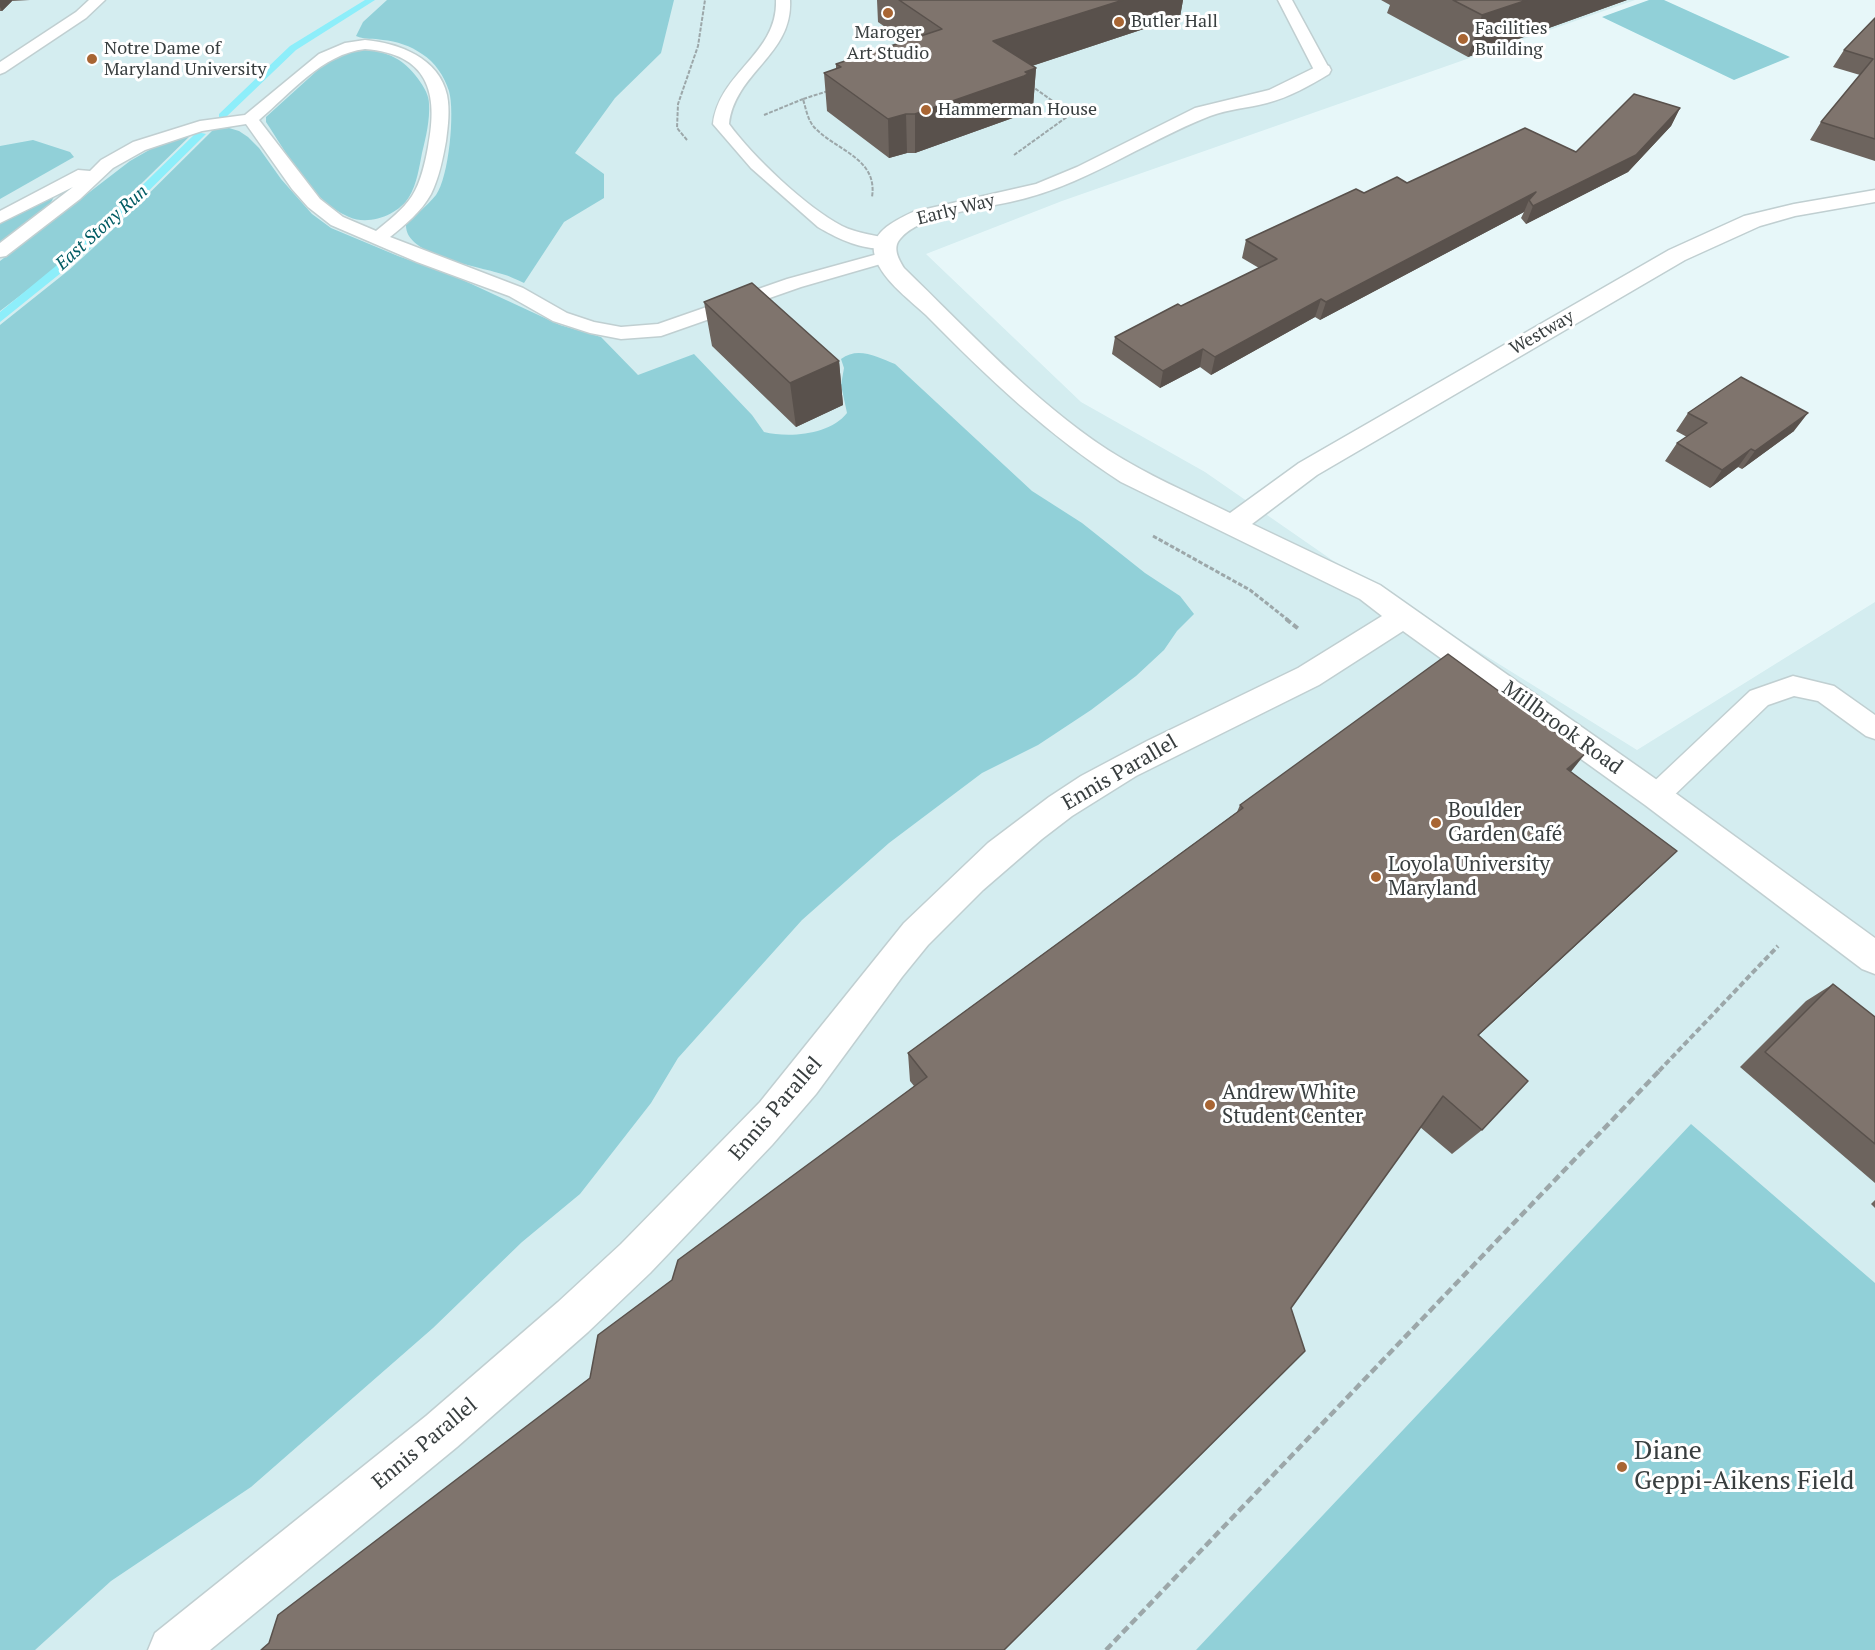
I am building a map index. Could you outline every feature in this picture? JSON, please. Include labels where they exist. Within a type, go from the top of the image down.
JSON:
[{"type":"street","name":"Early Way","points":[[885,250],[892,232],[906,223],[924,216],[1013,196],[1075,176],[1205,111],[1270,96],[1322,70]]},
{"type":"street","name":"Westway","points":[[1232,525],[1308,469],[1677,255],[1752,221],[1794,210],[1875,196]]},
{"type":"street","points":[[885,250],[896,273],[1005,380],[1064,433],[1097,457],[1130,476],[1232,525]]},
{"type":"street","name":"Millbrook Road","points":[[1232,525],[1335,574],[1404,615],[1656,796],[1875,958]]},
{"type":"street","name":"Ennis Parallel","points":[[172,1650],[463,1412],[653,1241],[771,1118],[915,936],[973,879],[1030,830],[1059,807],[1115,772],[1171,742],[1321,670],[1404,615]]},
{"type":"lane","points":[[0,69],[81,15],[98,0]]},
{"type":"lane","points":[[783,0],[781,22],[775,38],[726,101],[721,124],[736,144],[780,186],[834,229],[885,250]]},
{"type":"lane","points":[[1285,0],[1322,70]]},
{"type":"lane","points":[[0,218],[61,184],[107,164],[139,146],[171,134],[227,121],[250,119],[324,59],[349,46],[379,45],[412,58],[425,69],[440,94],[436,147],[430,178],[422,196],[407,213],[377,239]]},
{"type":"lane","points":[[250,119],[297,185],[314,203],[338,221],[377,239],[516,292],[560,317],[621,333],[661,330],[885,250]]},
{"type":"lane","points":[[0,252],[74,195],[107,164]]},
{"type":"lane","points":[[1656,796],[1759,698],[1793,686],[1825,693],[1875,729]]},
{"type":"path","points":[[1020,152],[1071,114],[1033,87]]},
{"type":"path","points":[[768,113],[837,88]]},
{"type":"path","points":[[803,99],[815,129],[867,166],[873,179],[874,194],[870,202]]},
{"type":"path","points":[[1107,1650],[1784,939]]},
{"type":"shaded area","points":[[0,0],[1635,0],[1062,201],[926,254],[1081,402],[1205,472],[1332,560],[1637,750],[1875,602],[1875,1650],[0,1650]]},
{"type":"shaded area","points":[[387,0],[674,0],[661,53],[615,98],[575,153],[604,174],[604,198],[564,222],[524,283],[430,252],[417,245],[409,236],[406,225],[429,203],[441,186],[450,144],[451,101],[442,75],[435,65],[422,54],[398,43],[356,36],[363,22]]},
{"type":"shaded area","points":[[1649,0],[1664,0],[1790,57],[1734,80],[1602,17]]},
{"type":"shaded area","points":[[360,50],[388,54],[402,62],[422,85],[428,95],[429,104],[419,170],[409,197],[390,214],[365,220],[349,217],[323,200],[301,176],[266,122],[266,117],[320,68],[342,53]]},
{"type":"shaded area","points":[[229,128],[248,137],[312,214],[331,228],[398,256],[452,275],[560,325],[601,337],[638,375],[694,354],[752,415],[764,432],[785,435],[808,433],[840,420],[847,413],[841,385],[844,368],[841,359],[847,355],[868,354],[895,364],[1032,491],[1082,523],[1145,573],[1180,596],[1194,614],[1177,631],[1164,650],[1136,676],[1091,710],[1038,745],[982,773],[889,843],[802,920],[678,1058],[651,1103],[580,1194],[522,1242],[433,1328],[251,1487],[111,1581],[35,1650],[0,1650],[0,325],[69,270],[104,238],[214,129]]},
{"type":"shaded area","points":[[193,133],[51,272],[0,311],[0,261],[130,161],[163,142]]},
{"type":"shaded area","points":[[33,140],[70,152],[74,157],[0,199],[0,146]]},
{"type":"shaded area","points":[[55,195],[48,208],[0,245],[0,224],[41,200]]},
{"type":"shaded area","name":"Diane Geppi-Aikens Field","points":[[1691,1124],[1875,1283],[1875,1650],[1196,1650]]},
{"type":"building","points":[[899,0],[1123,0],[993,41],[1036,68],[1025,72],[1028,74],[915,114],[888,119],[824,73],[841,67],[836,64],[942,29]]},
{"type":"building","points":[[1453,0],[1527,0],[1482,15]]},
{"type":"building","points":[[1875,18],[1875,139],[1821,122],[1873,59],[1844,50]]},
{"type":"building","points":[[1634,94],[1680,108],[1636,155],[1533,206],[1529,200],[1536,192],[1326,302],[1321,299],[1215,357],[1203,349],[1163,371],[1115,337],[1178,304],[1181,306],[1277,259],[1246,240],[1356,189],[1364,193],[1397,177],[1407,183],[1525,128],[1576,152]]},
{"type":"building","points":[[752,283],[839,361],[790,383],[704,302]]},
{"type":"building","points":[[1741,377],[1808,413],[1755,451],[1751,449],[1722,470],[1677,443],[1707,423],[1688,413]]},
{"type":"building","points":[[1448,654],[1585,754],[1567,769],[1677,851],[1478,1035],[1528,1081],[1482,1130],[1443,1096],[1291,1308],[1305,1351],[1004,1650],[261,1650],[269,1643],[278,1615],[590,1378],[598,1335],[672,1280],[678,1260],[927,1077],[908,1053],[1243,808],[1240,805]]},
{"type":"building","points":[[1833,984],[1875,1017],[1875,1144],[1765,1052]]},
{"type":"waterway","name":"East Stony Run","points":[[222,116],[293,48],[322,28],[371,0]]},
{"type":"waterway","name":"East Stony Run","points":[[0,318],[83,250],[201,134]]},
{"type":"place","name":"Maroger Art Studio","points":[[888,13]]},
{"type":"place","name":"Butler Hall","points":[[1119,22]]},
{"type":"place","name":"Facilities Building","points":[[1463,39]]},
{"type":"place","name":"Notre Dame of Maryland University","points":[[92,59]]},
{"type":"place","name":"Hammerman House","points":[[926,110]]},
{"type":"place","name":"Boulder Garden Café","points":[[1436,823]]},
{"type":"place","name":"Loyola University Maryland","points":[[1376,877]]},
{"type":"place","name":"Andrew White Student Center","points":[[1210,1105]]},
{"type":"place","name":"Diane Geppi-Aikens Field","points":[[1622,1467]]}]
